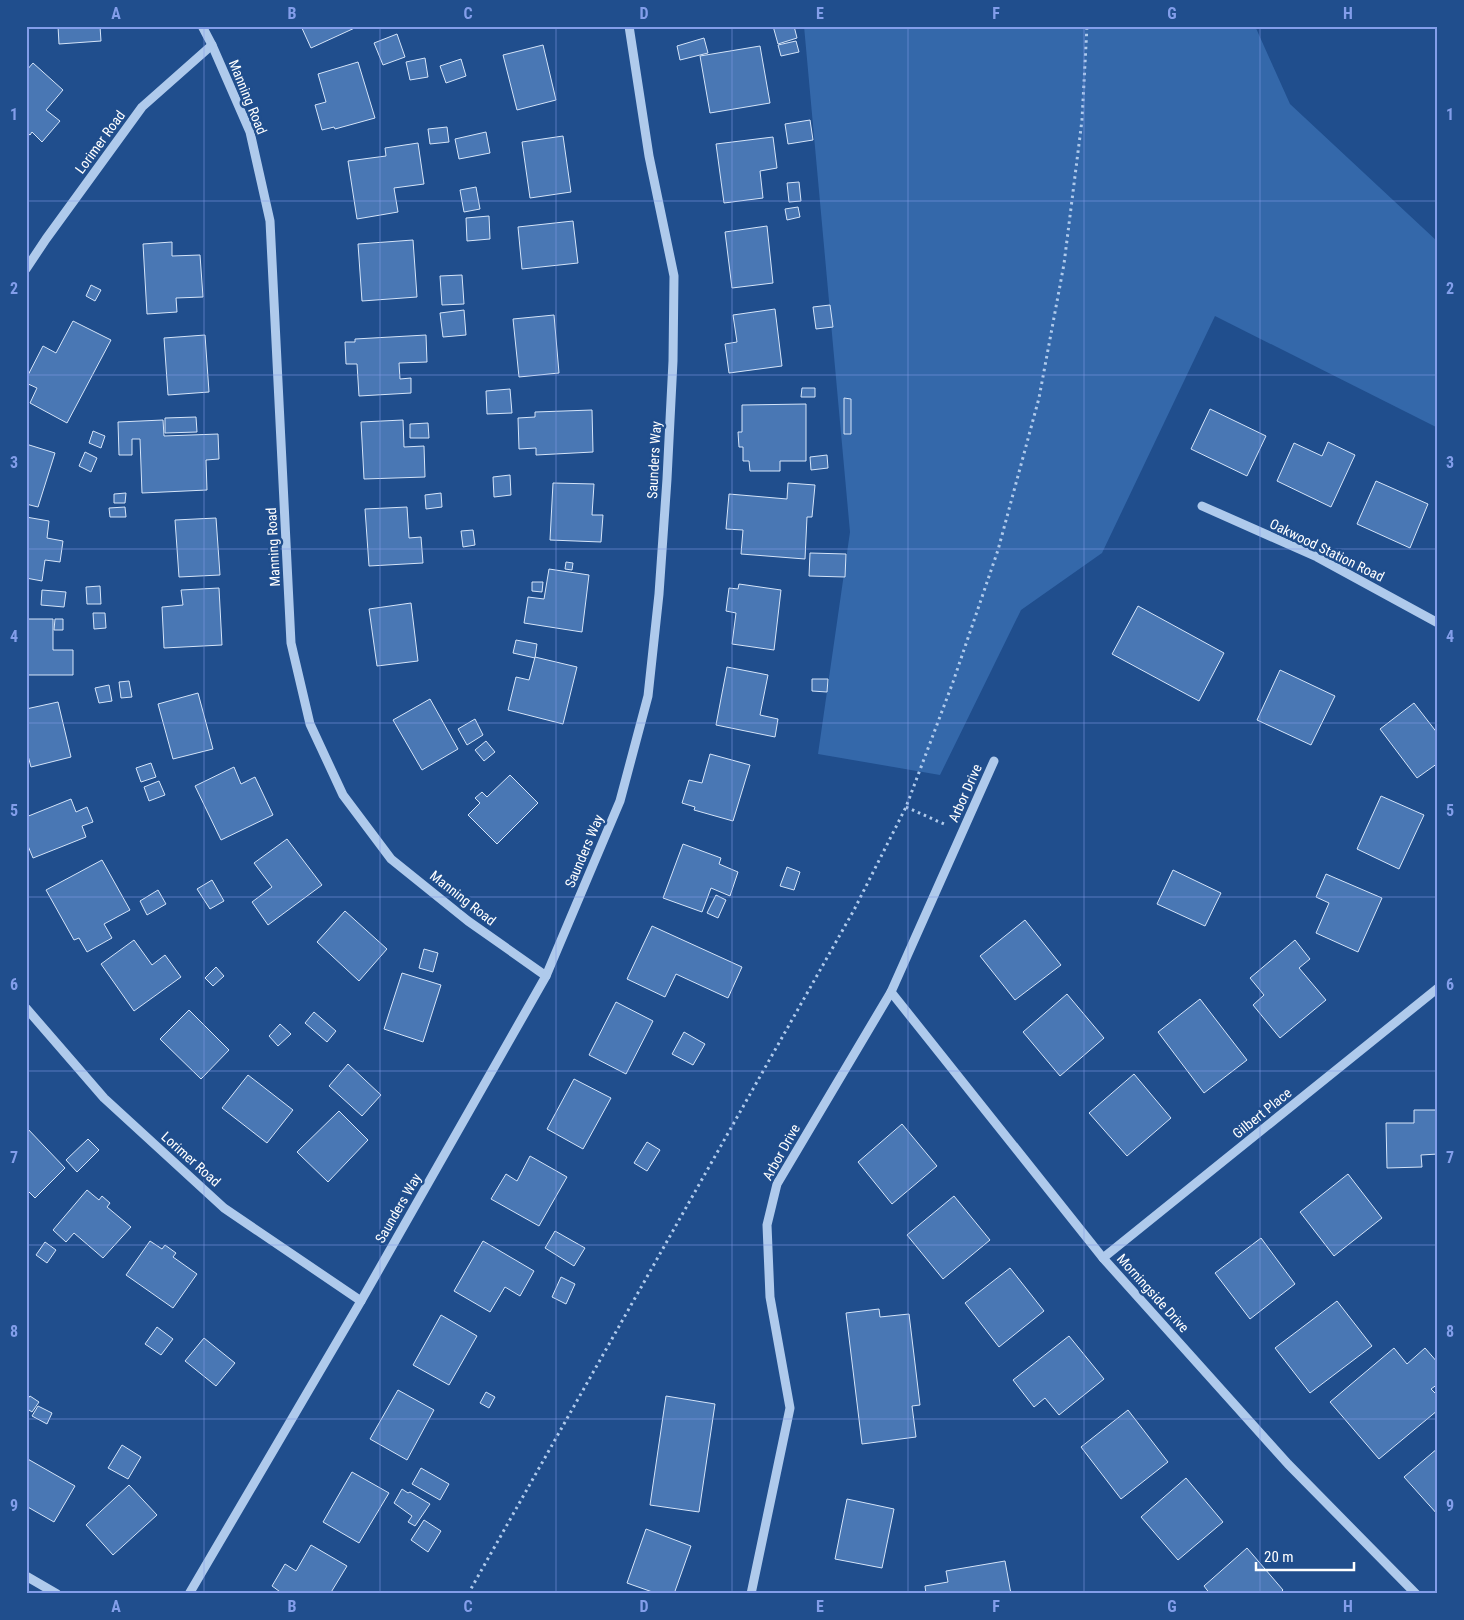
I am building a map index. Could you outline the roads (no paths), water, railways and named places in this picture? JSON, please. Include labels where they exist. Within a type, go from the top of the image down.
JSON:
[{"type":"street","name":"Manning Road","points":[[202,26],[250,132],[270,221],[291,643],[310,724],[343,795],[391,859],[468,921],[546,976]]},
{"type":"street","name":"Saunders Way","points":[[189,1594],[361,1301],[546,976],[620,801],[648,696],[659,594],[673,361],[674,276],[649,156],[629,26]]},
{"type":"street","name":"Lorimer Road","points":[[26,269],[46,238],[142,107],[212,45]]},
{"type":"street","name":"Oakwood Station Road","points":[[1202,506],[1317,557],[1438,623]]},
{"type":"street","name":"Arbor Drive","points":[[751,1594],[790,1408],[770,1298],[767,1226],[777,1184],[891,992],[994,761]]},
{"type":"street","name":"Gilbert Place","points":[[1103,1258],[1438,988]]},
{"type":"street","name":"Morningside Drive","points":[[891,992],[1103,1258],[1288,1464],[1416,1594]]},
{"type":"street","name":"Lorimer Road","points":[[26,1008],[104,1098],[224,1208],[361,1301]]},
{"type":"street","points":[[26,1576],[57,1594]]}]
